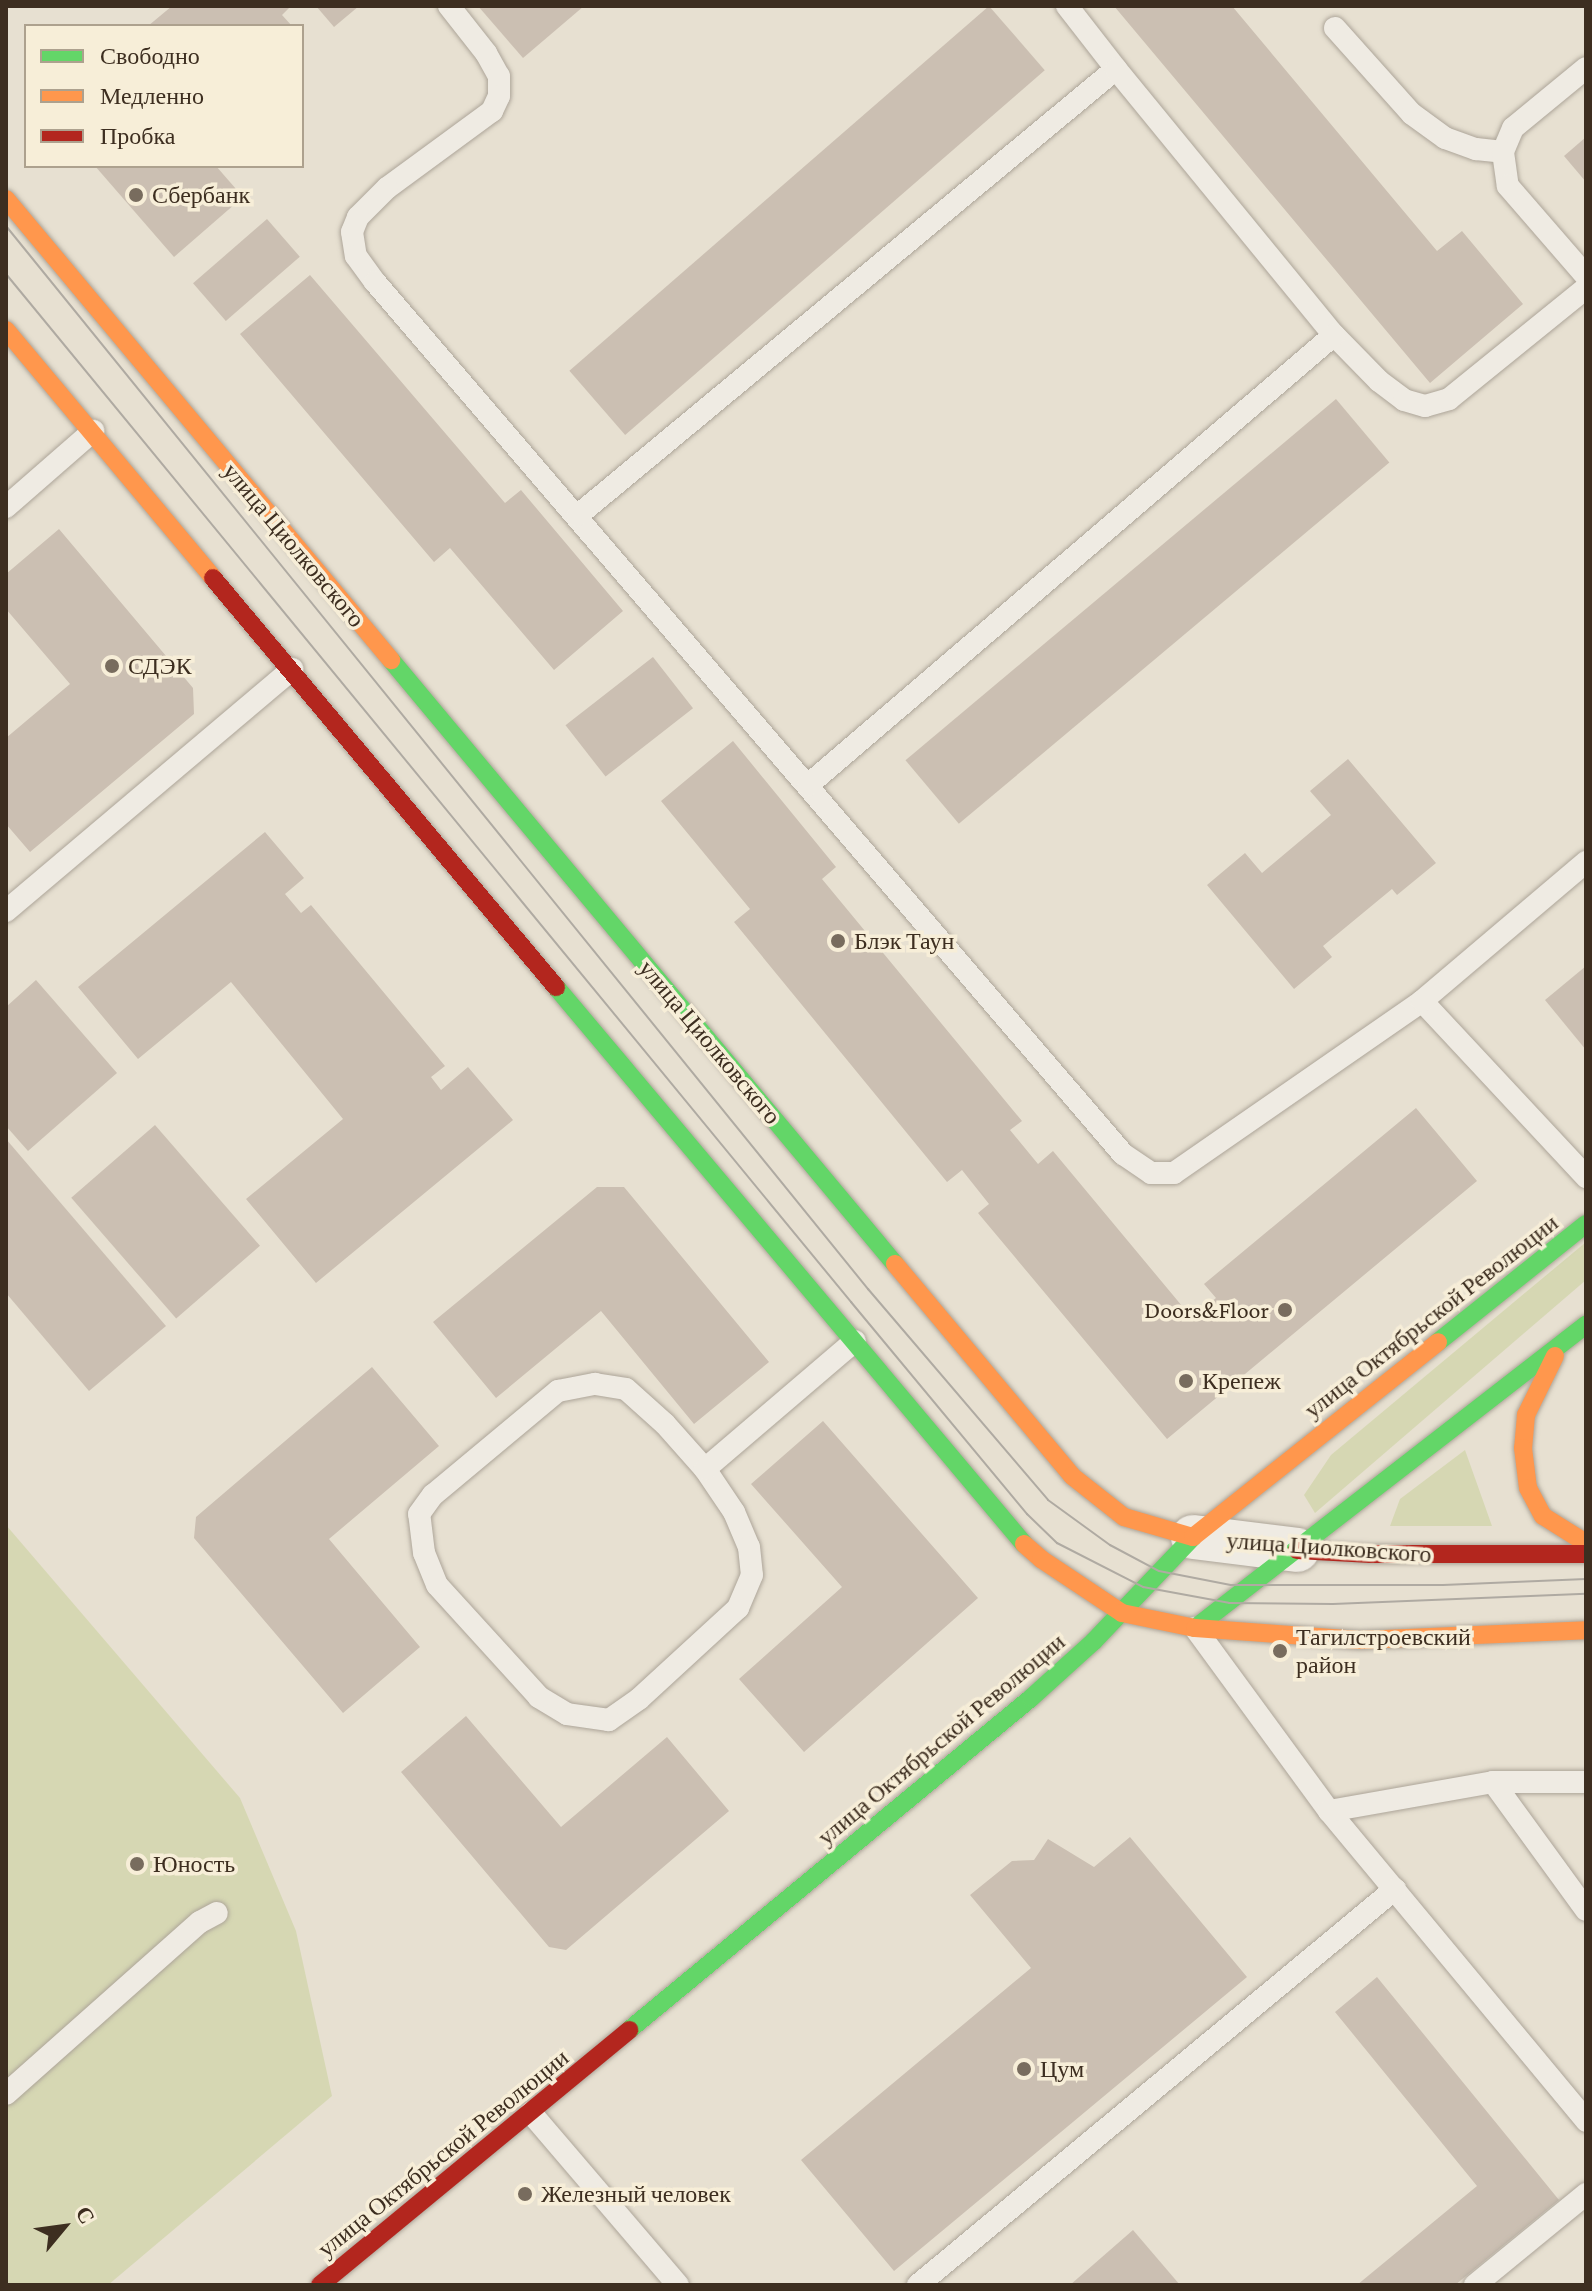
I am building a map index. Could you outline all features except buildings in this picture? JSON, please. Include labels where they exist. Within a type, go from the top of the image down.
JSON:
[{"type":"main road","name":"улица Циолковского","points":[[6,199],[1072,1476],[1124,1517],[1193,1537]]},
{"type":"main road","points":[[6,330],[1013,1533],[1041,1559],[1122,1613],[1195,1628],[1360,1640],[1586,1630]]},
{"type":"main road","name":"улица Октябрьской Революции","points":[[320,2285],[1031,1698],[1122,1613],[1193,1537],[1586,1224]]},
{"type":"main road","points":[[1195,1628],[1586,1325]]},
{"type":"main road","points":[[1560,1347],[1526,1415],[1523,1448],[1528,1488],[1543,1516],[1586,1543]]},
{"type":"main road","name":"улица Циолковского","points":[[1297,1550],[1371,1554],[1586,1554]]},
{"type":"street","name":"улица Циолковского","points":[[1193,1537],[1297,1550]]},
{"type":"lane","points":[[449,6],[493,64],[499,76],[499,96],[492,111],[387,188],[358,217],[352,232],[356,256],[375,282],[1123,1154],[1151,1173],[1174,1173],[1198,1160],[1422,1001],[1586,862]]},
{"type":"lane","points":[[1067,6],[1334,335],[1404,400],[1425,406],[1449,399],[1586,288]]},
{"type":"lane","points":[[1335,28],[1412,114],[1445,138],[1476,149],[1503,152]]},
{"type":"lane","points":[[1586,68],[1513,128],[1503,152],[1508,186],[1586,276]]},
{"type":"lane","points":[[577,516],[1116,69]]},
{"type":"lane","points":[[808,785],[1334,335]]},
{"type":"lane","points":[[6,507],[93,431]]},
{"type":"lane","points":[[6,911],[292,669]]},
{"type":"lane","points":[[1422,1001],[1586,1177]]},
{"type":"lane","points":[[705,1469],[855,1341]]},
{"type":"lane","points":[[595,1384],[626,1389],[665,1424],[705,1469],[734,1512],[749,1547],[752,1575],[738,1608],[639,1699],[609,1720],[567,1714],[539,1697],[437,1585],[424,1553],[419,1514],[433,1495],[558,1391],[595,1384]]},
{"type":"lane","points":[[1195,1628],[1329,1811],[1586,2121]]},
{"type":"lane","points":[[1329,1811],[1493,1782],[1586,1782]]},
{"type":"lane","points":[[1493,1782],[1586,1910]]},
{"type":"lane","points":[[918,2285],[1395,1889]]},
{"type":"lane","points":[[6,2094],[200,1922],[217,1913]]},
{"type":"lane","points":[[531,2113],[678,2285]]},
{"type":"lane","points":[[1475,2285],[1586,2194]]},
{"type":"green space","points":[[1586,1242],[1586,1280],[1315,1513],[1304,1495],[1331,1455]]},
{"type":"green space","points":[[1465,1450],[1492,1526],[1390,1526],[1400,1499]]},
{"type":"green space","name":"Юность","points":[[6,1525],[240,1798],[296,1931],[332,2096],[108,2285],[6,2285]]},
{"type":"tram line","points":[[6,226],[868,1289],[1048,1500],[1110,1545],[1159,1571],[1231,1585],[1443,1585],[1586,1579]]},
{"type":"tram line","points":[[6,274],[851,1302],[1027,1514],[1057,1543],[1143,1587],[1229,1603],[1333,1604],[1586,1594]]},
{"type":"traffic: fast","points":[[391,660],[895,1264]]},
{"type":"traffic: fast","points":[[556,987],[1024,1544]]},
{"type":"traffic: fast","points":[[1438,1342],[1586,1224]]},
{"type":"traffic: fast","points":[[1195,1628],[1586,1325]]},
{"type":"traffic: fast","points":[[629,2030],[1031,1698],[1093,1642],[1193,1537]]},
{"type":"traffic: slow","points":[[6,199],[391,660]]},
{"type":"traffic: slow","points":[[6,330],[213,578]]},
{"type":"traffic: slow","points":[[895,1264],[1072,1476],[1124,1517],[1193,1537]]},
{"type":"traffic: slow","points":[[1193,1537],[1438,1342]]},
{"type":"traffic: slow","points":[[1555,1356],[1526,1415],[1523,1448],[1528,1488],[1543,1516],[1586,1543]]},
{"type":"traffic: slow","points":[[1024,1544],[1041,1559],[1122,1613],[1195,1628]]},
{"type":"traffic: slow","points":[[1195,1628],[1360,1640],[1586,1630]]},
{"type":"traffic: jam","points":[[213,578],[556,987]]},
{"type":"traffic: jam","points":[[1297,1550],[1371,1554],[1586,1554]]},
{"type":"traffic: jam","points":[[320,2285],[629,2030]]},
{"type":"place","name":"Сбербанк","points":[[136,195]]},
{"type":"place","name":"СДЭК","points":[[112,666]]},
{"type":"place","name":"Блэк Таун","points":[[838,941]]},
{"type":"place","name":"Doors&Floor","points":[[1285,1310]]},
{"type":"place","name":"Крепеж","points":[[1186,1381]]},
{"type":"place","name":"Тагилстроевский район","points":[[1280,1651]]},
{"type":"place","name":"Юность","points":[[137,1864]]},
{"type":"place","name":"Цум","points":[[1024,2069]]},
{"type":"place","name":"Железный человек","points":[[525,2194]]}]
